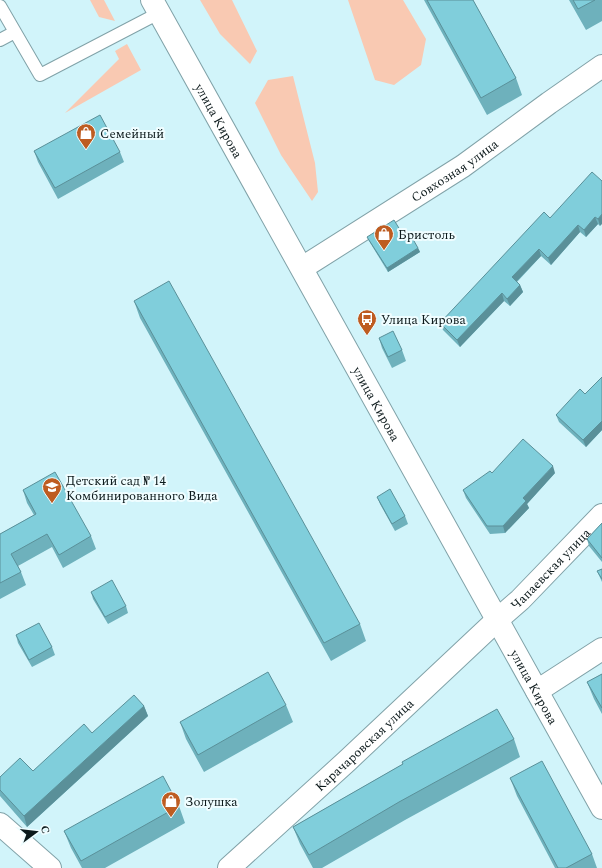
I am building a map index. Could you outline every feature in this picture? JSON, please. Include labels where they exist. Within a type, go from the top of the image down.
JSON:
[{"type":"street","name":"улица Кирова","points":[[155,6],[602,808]]},
{"type":"street","name":"Совхозная улица","points":[[302,268],[463,166],[548,102],[602,66]]},
{"type":"street","name":"Чапаевская улица","points":[[497,620],[520,600],[602,515]]},
{"type":"street","name":"Карачаровская улица","points":[[229,868],[347,761],[497,620]]},
{"type":"street","points":[[537,691],[602,649]]},
{"type":"street","points":[[0,824],[50,868]]},
{"type":"lane","points":[[0,6],[40,75],[155,6]]},
{"type":"lane","points":[[0,40],[15,32]]},
{"type":"shaded area","points":[[90,0],[104,0],[115,21],[99,17]]},
{"type":"shaded area","points":[[200,0],[232,0],[257,51],[250,64],[220,34]]},
{"type":"shaded area","points":[[348,0],[403,0],[426,39],[421,65],[394,85],[375,80]]},
{"type":"shaded area","points":[[127,44],[141,70],[65,113],[119,59],[115,51]]},
{"type":"shaded area","points":[[293,76],[315,163],[318,192],[312,201],[281,155],[255,103],[268,80]]},
{"type":"building","points":[[427,0],[473,0],[516,78],[481,98]]},
{"type":"building","points":[[573,0],[595,0],[578,9]]},
{"type":"building","points":[[100,115],[120,152],[55,188],[34,151]]},
{"type":"building","points":[[592,172],[602,181],[602,214],[598,219],[595,217],[584,230],[578,225],[548,258],[539,249],[512,277],[520,285],[507,299],[502,293],[457,340],[440,323],[544,212],[550,218]]},
{"type":"building","points":[[394,220],[405,238],[410,234],[418,248],[387,268],[367,237]]},
{"type":"building","points":[[169,281],[360,624],[324,643],[134,301]]},
{"type":"building","points":[[393,331],[402,350],[388,357],[379,338]]},
{"type":"building","points":[[602,377],[602,421],[583,440],[556,415],[580,389],[585,394]]},
{"type":"building","points":[[523,439],[553,466],[523,498],[526,501],[503,526],[487,526],[463,490],[490,471],[492,473]]},
{"type":"building","points":[[55,472],[91,536],[59,555],[47,534],[11,554],[21,572],[0,583],[0,534],[36,514],[23,490]]},
{"type":"building","points":[[390,489],[405,516],[392,524],[377,497]]},
{"type":"building","points":[[602,523],[602,558],[587,539]]},
{"type":"building","points":[[602,569],[602,579],[597,571]]},
{"type":"building","points":[[112,580],[126,606],[105,617],[91,592]]},
{"type":"building","points":[[39,623],[52,647],[29,660],[16,635]]},
{"type":"building","points":[[268,672],[286,705],[198,755],[180,722]]},
{"type":"building","points":[[602,674],[602,708],[587,682]]},
{"type":"building","points":[[134,695],[144,706],[24,816],[0,790],[0,777],[20,758],[33,771],[84,724],[92,733]]},
{"type":"building","points":[[497,709],[514,739],[399,802],[309,855],[293,827],[403,764],[402,762]]},
{"type":"building","points":[[542,761],[592,854],[566,868],[558,868],[510,778]]},
{"type":"building","points":[[163,776],[179,806],[81,861],[64,831]]},
{"type":"place","name":"Семейный","points":[[86,150]]},
{"type":"place","name":"Бристоль","points":[[384,251]]},
{"type":"place","name":"Улица Кирова","points":[[367,336]]},
{"type":"place","name":"Детский сад № 14 Комбинированного Вида","points":[[52,504]]},
{"type":"place","name":"Золушка","points":[[171,818]]}]
